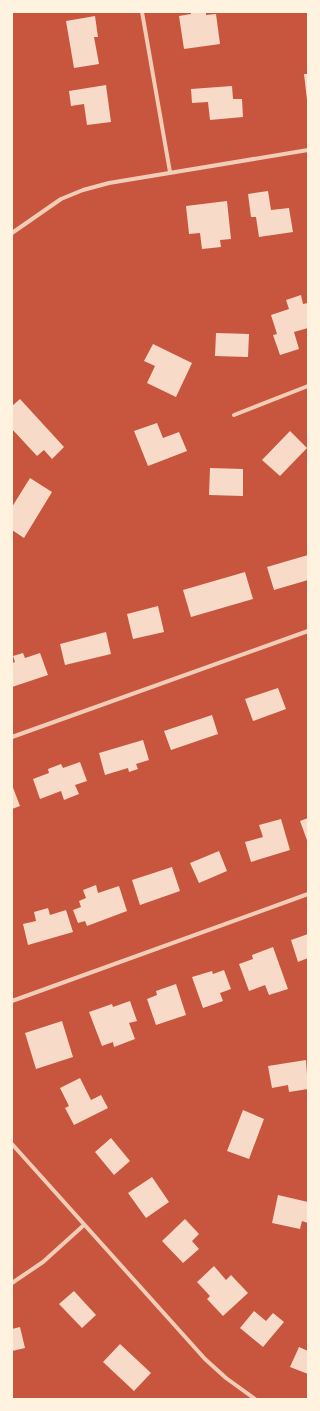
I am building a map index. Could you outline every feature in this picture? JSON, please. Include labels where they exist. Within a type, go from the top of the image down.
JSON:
[{"type":"street","points":[[142,12],[170,172]]},
{"type":"street","points":[[12,234],[48,208],[83,190],[132,178],[308,150]]},
{"type":"street","points":[[234,415],[308,386]]},
{"type":"street","points":[[12,737],[308,631]]},
{"type":"street","points":[[12,1001],[308,894]]},
{"type":"street","points":[[12,1144],[205,1359],[226,1378],[255,1399]]},
{"type":"street","points":[[12,1283],[43,1262],[84,1225]]},
{"type":"building","points":[[191,12],[206,12],[206,15],[216,14],[220,44],[184,49],[179,16],[191,14]]},
{"type":"building","points":[[95,16],[98,37],[94,37],[99,64],[74,68],[66,21]]},
{"type":"building","points":[[304,74],[308,74],[308,100],[307,100]]},
{"type":"building","points":[[106,85],[111,122],[87,125],[84,104],[71,106],[69,91]]},
{"type":"building","points":[[232,86],[233,99],[242,99],[243,117],[210,120],[208,102],[192,103],[191,89]]},
{"type":"building","points":[[268,191],[271,210],[289,208],[293,232],[259,237],[256,217],[251,217],[248,194]]},
{"type":"building","points":[[227,201],[231,239],[220,240],[221,247],[202,249],[200,233],[189,234],[186,206]]},
{"type":"building","points":[[301,295],[303,304],[308,303],[308,328],[294,332],[299,349],[280,355],[273,335],[277,334],[271,315],[289,309],[286,300]]},
{"type":"building","points":[[216,333],[249,334],[248,357],[215,356]]},
{"type":"building","points":[[153,344],[192,363],[176,397],[147,383],[155,366],[144,361]]},
{"type":"building","points":[[20,399],[64,447],[52,459],[44,450],[37,456],[12,429],[12,406]]},
{"type":"building","points":[[157,423],[163,438],[179,432],[187,451],[148,466],[134,431]]},
{"type":"building","points":[[290,431],[307,448],[280,476],[262,460]]},
{"type":"building","points":[[210,468],[243,469],[243,496],[209,495]]},
{"type":"building","points":[[30,478],[52,492],[24,538],[12,530],[12,507]]},
{"type":"building","points":[[308,555],[308,580],[274,590],[267,567]]},
{"type":"building","points":[[245,572],[253,599],[191,617],[183,590]]},
{"type":"building","points":[[158,606],[164,632],[133,639],[127,614]]},
{"type":"building","points":[[106,632],[111,654],[65,665],[60,644]]},
{"type":"building","points":[[23,653],[25,658],[40,653],[48,675],[12,687],[12,663],[15,662],[13,656]]},
{"type":"building","points":[[278,688],[286,709],[253,721],[245,699]]},
{"type":"building","points":[[212,715],[218,734],[171,750],[164,731]]},
{"type":"building","points":[[143,740],[149,760],[136,764],[138,769],[129,772],[128,768],[105,775],[99,753]]},
{"type":"building","points":[[80,762],[87,781],[75,785],[79,794],[64,800],[61,791],[40,799],[33,779],[49,773],[48,769],[61,764],[63,768]]},
{"type":"building","points":[[12,785],[20,806],[12,809]]},
{"type":"building","points":[[308,818],[308,843],[300,821]]},
{"type":"building","points":[[281,819],[290,850],[251,862],[245,842],[263,837],[259,825]]},
{"type":"building","points":[[219,851],[227,871],[199,883],[190,863]]},
{"type":"building","points":[[172,867],[180,891],[140,905],[132,880]]},
{"type":"building","points":[[96,885],[98,893],[119,886],[127,911],[87,926],[85,921],[78,923],[73,910],[81,907],[79,901],[86,898],[83,890]]},
{"type":"building","points":[[48,908],[50,915],[66,910],[73,932],[28,945],[23,924],[36,921],[34,912]]},
{"type":"building","points":[[308,934],[308,958],[298,962],[291,940]]},
{"type":"building","points":[[273,947],[288,989],[269,995],[265,985],[249,991],[239,964],[253,959],[252,955]]},
{"type":"building","points":[[224,970],[231,989],[220,993],[223,1001],[203,1008],[192,977],[212,971],[213,974]]},
{"type":"building","points":[[176,984],[186,1015],[156,1025],[147,999],[157,995],[156,991]]},
{"type":"building","points":[[130,1001],[137,1021],[129,1023],[135,1039],[114,1047],[113,1042],[102,1046],[89,1012],[112,1004],[113,1007]]},
{"type":"building","points":[[62,1021],[73,1057],[36,1069],[25,1033]]},
{"type":"building","points":[[306,1060],[308,1089],[289,1092],[288,1085],[272,1088],[268,1066]]},
{"type":"building","points":[[80,1078],[91,1100],[101,1095],[108,1108],[74,1125],[65,1108],[69,1106],[60,1088]]},
{"type":"building","points":[[243,1110],[264,1119],[249,1159],[227,1151]]},
{"type":"building","points":[[111,1138],[130,1161],[114,1175],[95,1152]]},
{"type":"building","points":[[152,1177],[169,1202],[146,1218],[128,1193]]},
{"type":"building","points":[[278,1195],[308,1202],[308,1223],[302,1221],[300,1229],[272,1223]]},
{"type":"building","points":[[185,1219],[199,1234],[192,1241],[199,1249],[183,1263],[162,1241]]},
{"type":"building","points":[[214,1266],[226,1280],[231,1275],[248,1293],[223,1316],[207,1299],[210,1296],[197,1282]]},
{"type":"building","points":[[74,1291],[96,1315],[82,1328],[59,1304]]},
{"type":"building","points":[[254,1311],[266,1321],[273,1313],[284,1322],[263,1347],[240,1328]]},
{"type":"building","points":[[20,1327],[25,1348],[12,1351],[12,1329]]},
{"type":"building","points":[[120,1344],[151,1373],[134,1391],[103,1362]]},
{"type":"building","points":[[299,1347],[308,1351],[308,1374],[290,1367]]}]
